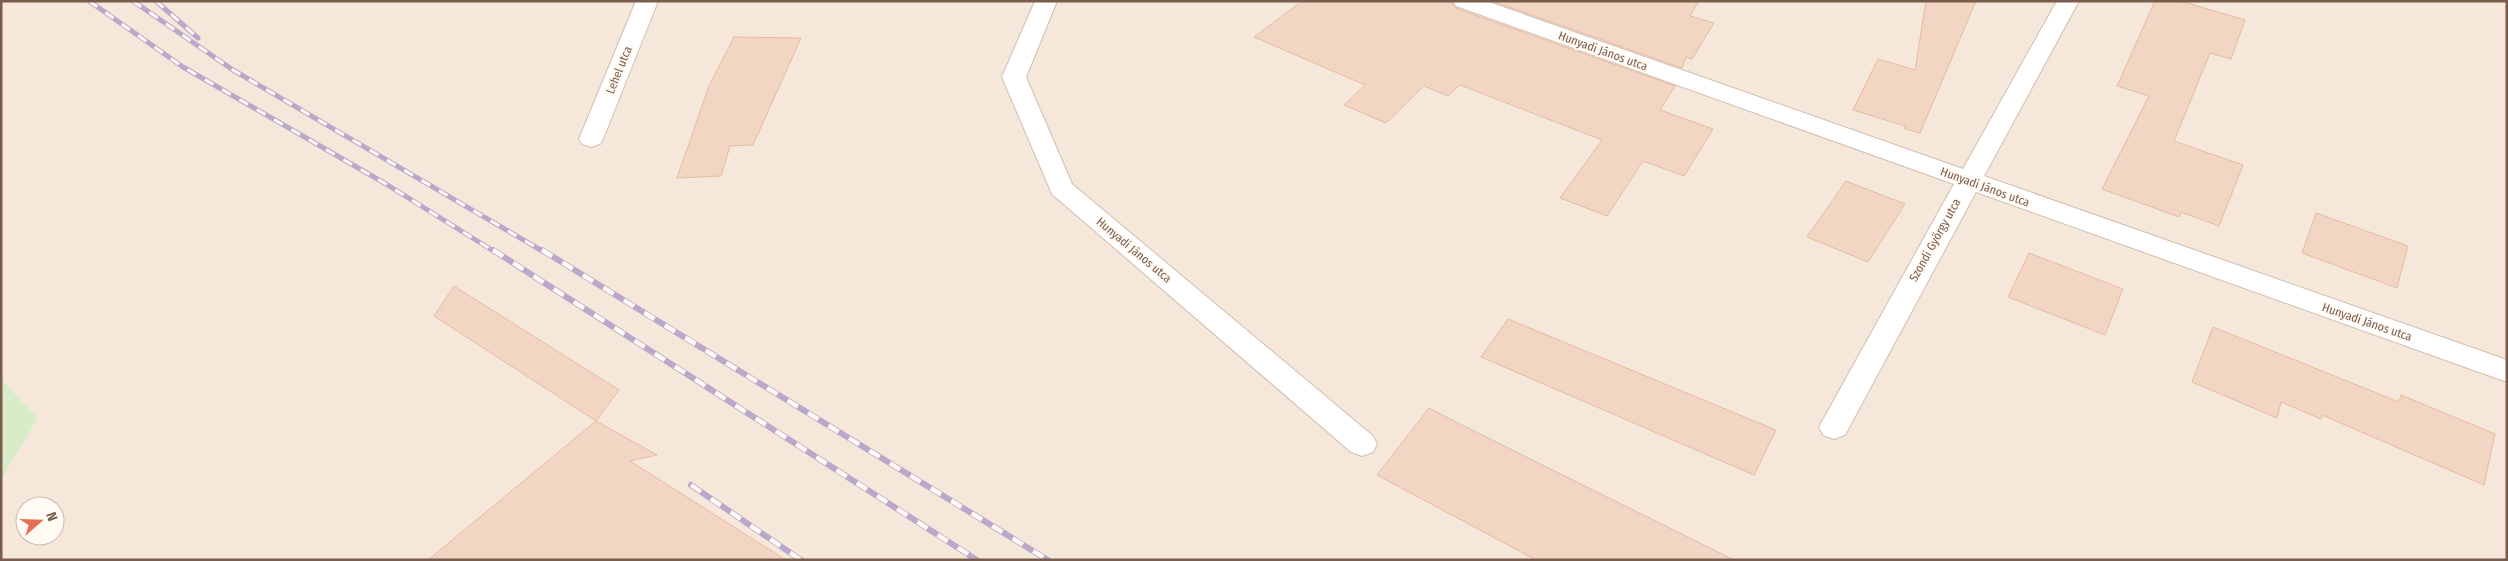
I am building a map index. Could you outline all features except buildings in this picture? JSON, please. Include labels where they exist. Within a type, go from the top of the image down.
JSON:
[{"type":"street","name":"Lehel utca","points":[[591,139],[647,1]]},
{"type":"street","name":"Hunyadi János utca","points":[[1046,1],[1014,77],[1061,188],[1362,444]]},
{"type":"street","name":"Hunyadi János utca","points":[[1464,1],[2507,371]]},
{"type":"street","name":"Szondi György utca","points":[[1834,427],[2068,1]]},
{"type":"shaded area","points":[[1,1],[2507,1],[2507,560],[1,560],[1,480],[38,418],[1,379]]},
{"type":"green space","points":[[1,379],[38,418],[1,480]]},
{"type":"railway","points":[[89,1],[183,67],[386,184],[495,252]]},
{"type":"railway","points":[[133,1],[233,70],[544,252]]},
{"type":"railway","points":[[156,1],[198,38]]},
{"type":"railway","points":[[493,250],[977,560]]},
{"type":"railway","points":[[542,250],[1048,560]]},
{"type":"railway","points":[[691,485],[801,560]]}]
